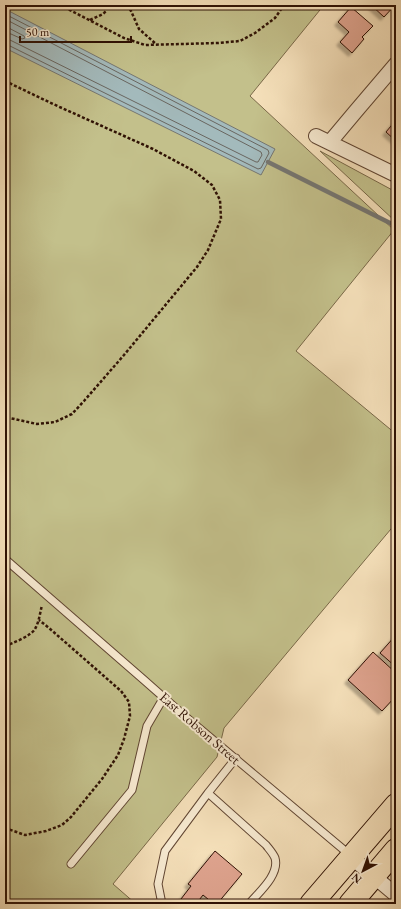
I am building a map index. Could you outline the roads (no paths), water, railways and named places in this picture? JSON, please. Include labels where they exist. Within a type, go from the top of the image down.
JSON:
[{"type":"main road","points":[[311,904],[396,805]]},
{"type":"main road","points":[[350,904],[396,850]]},
{"type":"street","points":[[330,142],[396,64]]},
{"type":"street","points":[[316,136],[396,175]]},
{"type":"street","name":"East Robson Street","points":[[351,857],[396,895]]},
{"type":"lane","name":"East Robson Street","points":[[5,559],[187,718],[351,857]]},
{"type":"lane","points":[[70,864],[132,790],[147,726],[164,697]]},
{"type":"lane","points":[[162,904],[158,884],[165,851],[236,758]]},
{"type":"lane","points":[[208,793],[266,845],[275,858],[276,866],[274,873],[249,904]]},
{"type":"water","points":[[5,9],[275,149],[261,175],[5,48]]},
{"type":"waterway","points":[[268,162],[396,226]]}]
